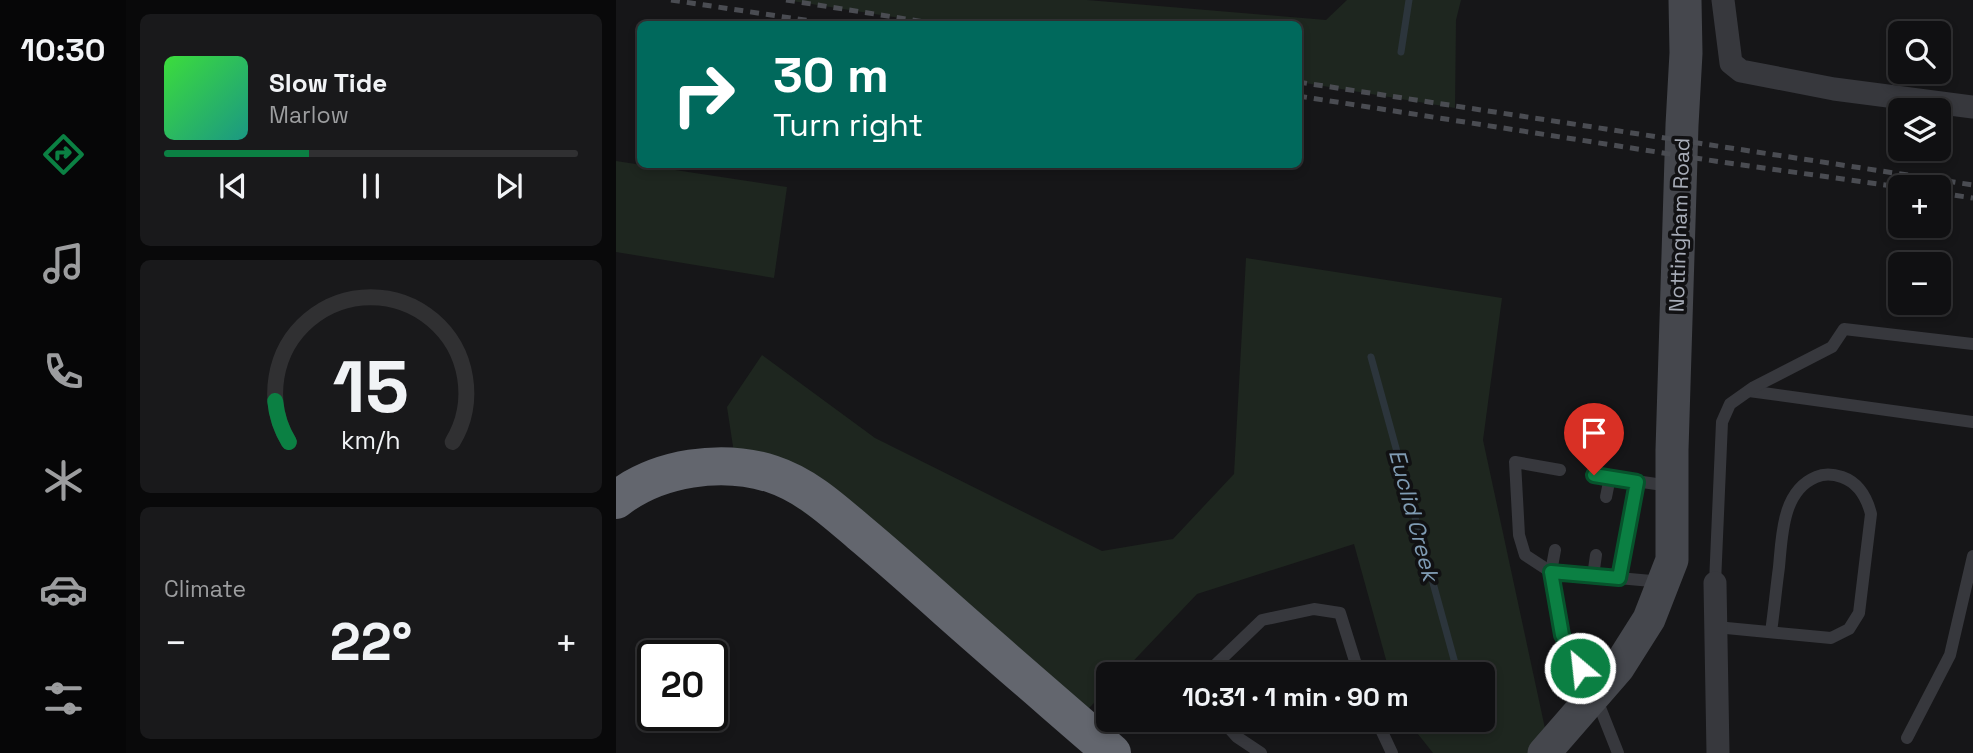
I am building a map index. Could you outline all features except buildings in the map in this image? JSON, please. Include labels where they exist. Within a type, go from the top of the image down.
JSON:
[{"type":"highway","points":[[616,500],[637,485],[671,473],[701,468],[736,466],[774,474],[815,495],[1112,753]]},
{"type":"street","name":"Nottingham Road","points":[[1544,753],[1618,668],[1649,619],[1672,560],[1671,486],[1686,52],[1685,0]]},
{"type":"street","points":[[1723,0],[1731,63],[1741,71],[1834,89],[1973,107]]},
{"type":"street","points":[[1715,583],[1718,753]]},
{"type":"lane","points":[[1715,583],[1722,422],[1730,404],[1832,347],[1844,329],[1973,344]]},
{"type":"lane","points":[[1749,391],[1973,422]]},
{"type":"lane","points":[[1560,470],[1515,462],[1519,536],[1525,555],[1551,572],[1663,582]]},
{"type":"lane","points":[[1716,627],[1831,638],[1849,629],[1859,613],[1871,514],[1868,501],[1859,488],[1847,479],[1834,474],[1820,475],[1806,482],[1793,498],[1784,523],[1771,632]]},
{"type":"lane","points":[[1594,475],[1671,486]]},
{"type":"lane","points":[[1606,497],[1610,477]]},
{"type":"lane","points":[[1619,578],[1637,482]]},
{"type":"lane","points":[[1555,550],[1551,572],[1562,635],[1595,695],[1618,753]]},
{"type":"lane","points":[[1593,576],[1596,555]]},
{"type":"lane","points":[[1908,738],[1950,655],[1973,556]]},
{"type":"lane","points":[[1218,662],[1262,620],[1314,609],[1340,613],[1355,662]]},
{"type":"lane","points":[[1232,732],[1261,753]]},
{"type":"lane","points":[[1382,732],[1392,753]]},
{"type":"shaded area","points":[[786,0],[1087,0],[1326,20],[1347,0],[1461,0],[1456,20],[1455,108],[1302,82],[1302,21],[919,21]]},
{"type":"shaded area","points":[[616,161],[637,164],[637,168],[662,168],[787,187],[774,278],[616,252]]},
{"type":"shaded area","points":[[1246,258],[1502,298],[1483,440],[1549,747],[1544,753],[1433,753],[1416,732],[1495,732],[1495,662],[1387,662],[1354,544],[1197,594],[1132,662],[1096,662],[1096,701],[1076,722],[949,611],[736,466],[727,407],[762,355],[875,438],[1102,551],[1173,539],[1234,474]]},
{"type":"waterway","name":"Euclid Creek","points":[[1401,52],[1409,0]]},
{"type":"waterway","name":"Euclid Creek","points":[[1371,357],[1455,662]]},
{"type":"railway","points":[[671,0],[811,21]]},
{"type":"railway","points":[[786,0],[919,21]]},
{"type":"railway","points":[[1302,83],[1973,185]]},
{"type":"railway","points":[[1302,97],[1888,185]]},
{"type":"railway","points":[[1951,195],[1973,198]]},
{"type":"route","points":[[1580,668],[1562,635],[1551,572],[1619,578],[1637,482],[1594,475]]}]
